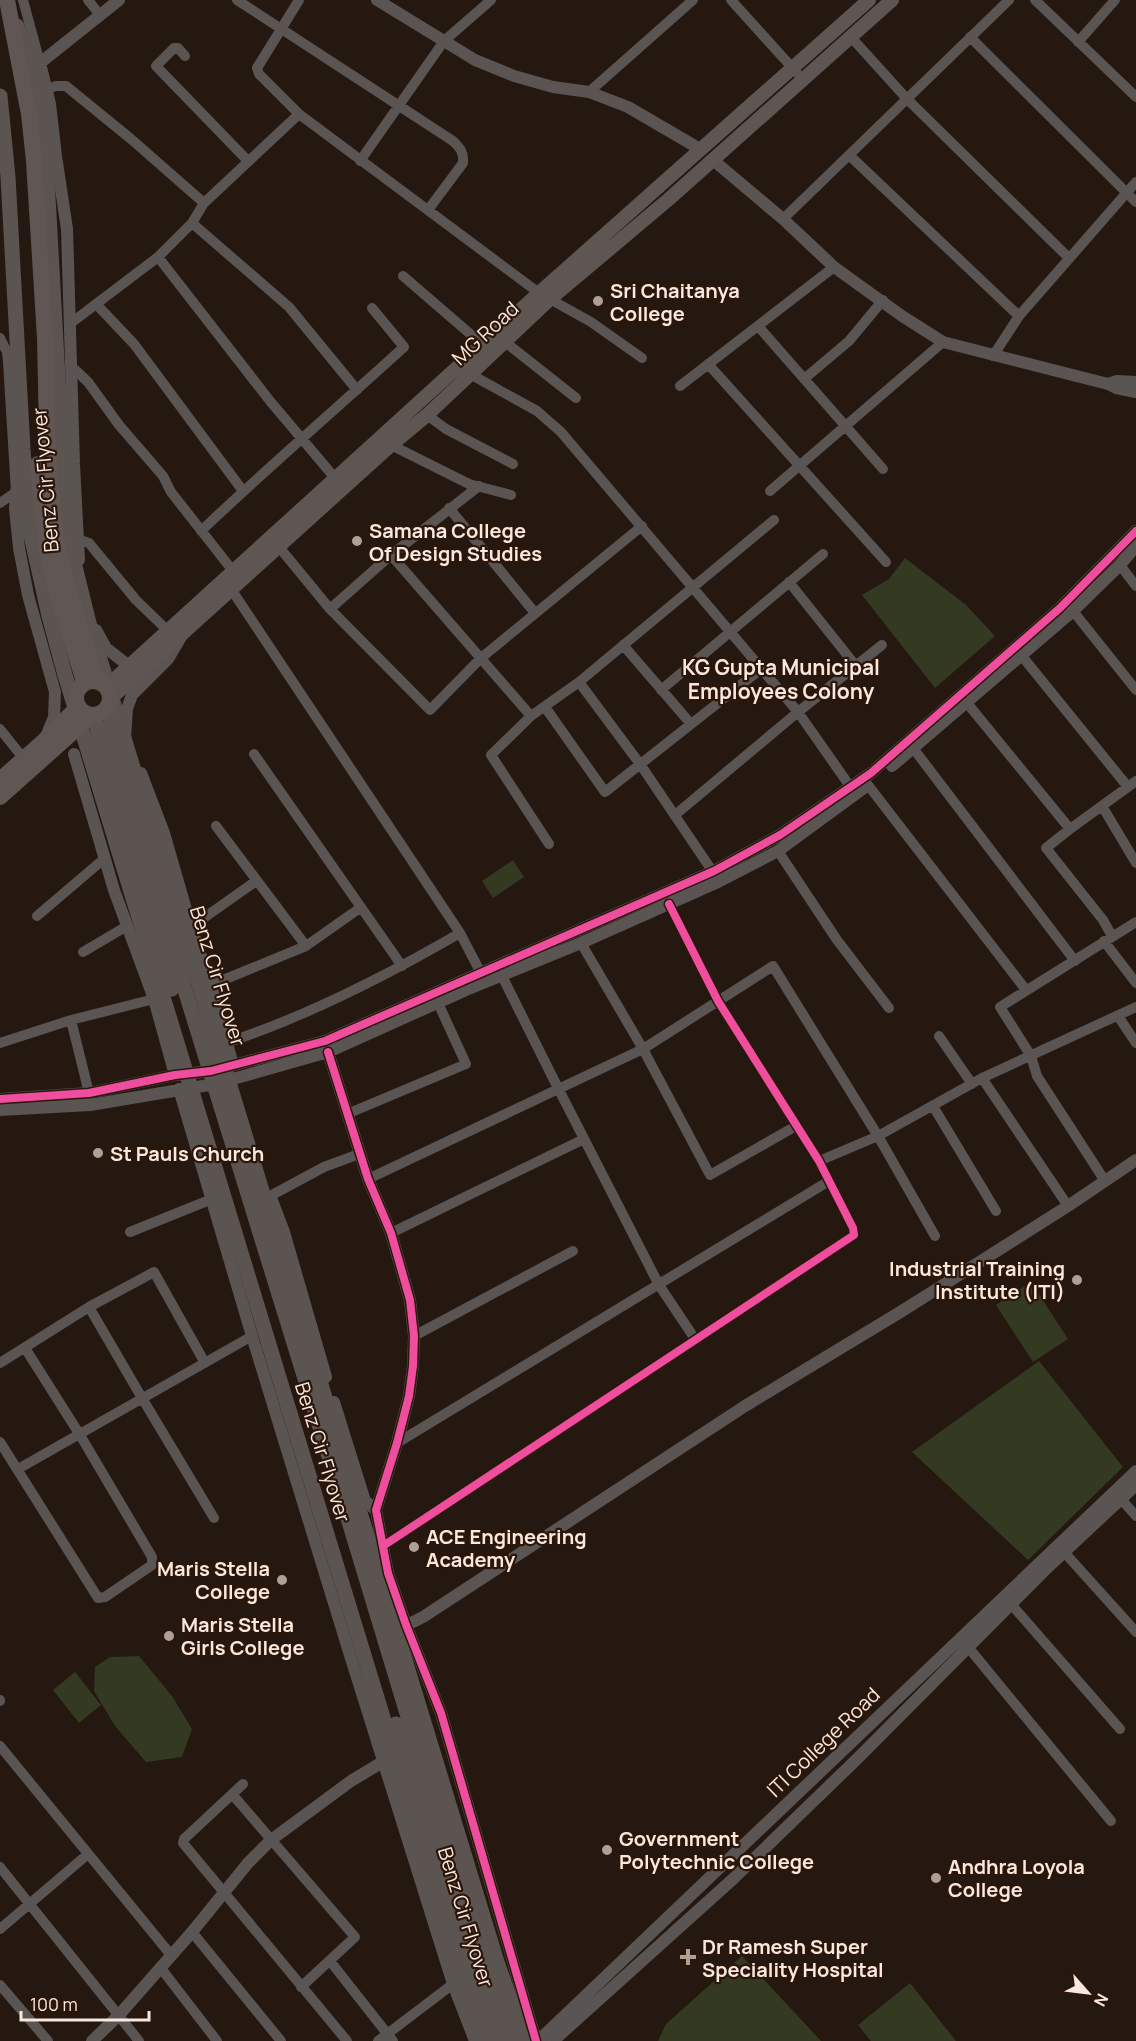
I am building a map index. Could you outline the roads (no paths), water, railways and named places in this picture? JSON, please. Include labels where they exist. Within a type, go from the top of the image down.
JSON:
[{"type":"highway","points":[[0,797],[49,746],[88,712],[105,710],[55,536],[47,432],[45,338],[34,161],[13,2]]},
{"type":"highway","points":[[0,25],[10,69],[22,152],[31,258],[39,471],[46,545],[64,619],[101,691]]},
{"type":"highway","points":[[88,712],[75,700],[76,693],[101,691]]},
{"type":"highway","points":[[0,780],[24,759],[49,746]]},
{"type":"main road","name":"MG Road","points":[[101,691],[183,633],[279,547],[340,483],[391,445],[408,422],[427,416],[505,342],[544,297],[700,149],[869,0]]},
{"type":"main road","name":"MG Road","points":[[101,691],[233,571],[340,483],[408,422],[483,345],[713,160],[892,0]]},
{"type":"main road","name":"Benz Cir Flyover","points":[[13,2],[35,77],[44,124],[65,505],[71,550],[89,623],[490,1940],[525,2041]]},
{"type":"main road","name":"Benz Cir Flyover","points":[[0,96],[8,177],[23,449],[30,526],[51,626],[363,1654],[468,1995],[486,2041]]},
{"type":"main road","points":[[700,149],[713,160]]},
{"type":"main road","points":[[101,691],[146,862],[461,1892],[510,2041]]},
{"type":"main road","points":[[88,712],[108,771],[196,1080],[497,2041]]},
{"type":"street","points":[[88,0],[100,15]]},
{"type":"street","points":[[40,63],[119,0]]},
{"type":"street","points":[[237,0],[460,147],[464,156],[463,163],[428,210]]},
{"type":"street","points":[[299,0],[258,64],[258,72],[299,114],[360,161],[544,297],[584,318],[642,358]]},
{"type":"street","points":[[377,0],[475,60],[514,76],[553,87],[589,92],[628,107],[700,149]]},
{"type":"street","points":[[360,161],[444,41],[491,0]]},
{"type":"street","points":[[589,92],[693,0]]},
{"type":"street","points":[[731,0],[803,80]]},
{"type":"street","points":[[783,219],[1009,0]]},
{"type":"street","points":[[1035,0],[1136,98]]},
{"type":"street","points":[[1078,42],[1115,0]]},
{"type":"street","points":[[13,2],[40,63],[47,89],[68,229],[72,416],[77,539],[82,586],[93,624],[106,648],[129,666]]},
{"type":"street","points":[[850,36],[907,99],[1069,258]]},
{"type":"street","points":[[970,38],[1136,202]]},
{"type":"street","points":[[185,56],[178,48],[174,48],[156,66],[248,161]]},
{"type":"street","points":[[47,89],[66,86],[204,203]]},
{"type":"street","points":[[71,322],[158,257],[192,223],[204,203],[299,114]]},
{"type":"street","points":[[849,155],[1019,316]]},
{"type":"street","points":[[713,160],[783,219],[834,267],[943,342],[1136,392]]},
{"type":"street","points":[[993,356],[1019,316],[1136,182]]},
{"type":"street","points":[[192,223],[289,307],[357,390]]},
{"type":"street","points":[[158,257],[302,440],[340,483]]},
{"type":"street","points":[[680,386],[834,267]]},
{"type":"street","points":[[404,276],[483,345]]},
{"type":"street","points":[[804,379],[849,341],[883,300]]},
{"type":"street","points":[[97,304],[134,344],[243,491]]},
{"type":"street","points":[[201,531],[404,347],[372,308]]},
{"type":"street","points":[[758,326],[883,469]]},
{"type":"street","points":[[0,338],[7,352],[8,362],[19,548],[33,615],[52,680],[56,704],[49,746],[74,754],[108,771]]},
{"type":"street","points":[[505,342],[576,399]]},
{"type":"street","points":[[770,491],[943,342]]},
{"type":"street","points":[[708,364],[886,562]]},
{"type":"street","points":[[72,367],[88,382],[119,425],[163,476],[171,492],[233,571]]},
{"type":"street","points":[[470,374],[537,411],[561,432],[798,712],[853,791]]},
{"type":"street","points":[[1108,384],[1118,381],[1136,382]]},
{"type":"street","points":[[427,416],[446,429],[513,464]]},
{"type":"street","points":[[391,445],[469,484],[511,495]]},
{"type":"street","points":[[0,503],[39,471]]},
{"type":"street","points":[[330,609],[391,555],[478,486]]},
{"type":"street","points":[[449,508],[536,614]]},
{"type":"street","points":[[549,844],[491,755],[531,716],[579,681],[774,520]]},
{"type":"street","points":[[279,547],[330,609],[430,710],[481,658],[642,526]]},
{"type":"street","points":[[0,1110],[90,1105],[179,1089],[196,1080],[213,1077],[234,1078],[328,1052],[438,1003],[483,977],[502,976],[581,944],[669,904],[853,791],[868,786],[967,703],[1136,531]]},
{"type":"street","points":[[77,539],[89,543],[136,600],[168,631]]},
{"type":"street","points":[[213,1077],[232,1065],[325,1041],[483,977],[778,851],[1019,652],[1073,611],[1136,546]]},
{"type":"street","points":[[661,690],[823,554]]},
{"type":"street","points":[[391,555],[531,716]]},
{"type":"street","points":[[1120,565],[1136,586]]},
{"type":"street","points":[[789,582],[856,666]]},
{"type":"street","points":[[231,589],[460,933],[483,977]]},
{"type":"street","points":[[1073,611],[1136,690]]},
{"type":"street","points":[[43,651],[52,634],[64,619]]},
{"type":"street","points":[[117,757],[126,735],[127,709],[132,695],[168,659],[183,633]]},
{"type":"street","points":[[623,645],[691,724]]},
{"type":"street","points":[[675,815],[882,645]]},
{"type":"street","points":[[1019,652],[1132,784],[1046,848],[1103,920],[1108,938],[1136,983]]},
{"type":"street","points":[[544,707],[604,792],[760,669]]},
{"type":"street","points":[[579,681],[640,764],[716,876]]},
{"type":"street","points":[[967,703],[1070,829]]},
{"type":"street","points":[[0,729],[24,759]]},
{"type":"street","points":[[126,735],[164,833],[191,927],[211,985],[232,1065]]},
{"type":"street","points":[[913,748],[1075,961]]},
{"type":"street","points":[[74,754],[127,926],[154,999],[175,1075]]},
{"type":"street","points":[[254,754],[402,966]]},
{"type":"street","points":[[868,786],[1026,990]]},
{"type":"street","points":[[1102,806],[1136,863]]},
{"type":"street","points":[[216,826],[306,946]]},
{"type":"street","points":[[778,851],[837,940],[889,1008]]},
{"type":"street","points":[[37,916],[105,858]]},
{"type":"street","points":[[191,927],[256,881]]},
{"type":"street","points":[[383,1546],[854,1235],[854,1228],[819,1161],[718,1001],[669,904]]},
{"type":"street","points":[[211,985],[306,946],[360,908]]},
{"type":"street","points":[[1105,1181],[1037,1076],[1031,1056],[1000,1007],[1136,922]]},
{"type":"street","points":[[83,952],[127,926]]},
{"type":"street","points":[[226,1043],[269,1028],[402,966],[460,933]]},
{"type":"street","points":[[581,944],[643,1049],[710,1174],[796,1126]]},
{"type":"street","points":[[368,1179],[643,1049],[773,966],[878,1136],[935,1236]]},
{"type":"street","points":[[502,976],[659,1285],[695,1339]]},
{"type":"street","points":[[0,1043],[71,1020],[154,999]]},
{"type":"street","points":[[346,1114],[466,1064],[438,1003]]},
{"type":"street","points":[[819,1161],[878,1136],[982,1078],[1136,1007]]},
{"type":"street","points":[[1118,1016],[1136,1043]]},
{"type":"street","points":[[71,1020],[89,1093]]},
{"type":"street","points":[[939,1036],[972,1084]]},
{"type":"street","points":[[328,1052],[359,1154],[391,1233],[410,1300],[414,1336],[409,1396],[376,1510],[388,1573],[441,1713],[537,2041]]},
{"type":"street","points":[[0,1099],[89,1093],[175,1075],[196,1080]]},
{"type":"street","points":[[234,1078],[270,1196],[284,1232],[365,1501],[376,1510]]},
{"type":"street","points":[[982,1078],[1068,1206]]},
{"type":"street","points":[[179,1089],[252,1336],[453,1984],[474,2041]]},
{"type":"street","points":[[933,1106],[996,1210]]},
{"type":"street","points":[[391,1233],[584,1139]]},
{"type":"street","points":[[270,1196],[324,1167],[359,1154]]},
{"type":"street","points":[[384,1636],[433,1611],[746,1406],[902,1311],[1136,1160]]},
{"type":"street","points":[[397,1443],[829,1181]]},
{"type":"street","points":[[130,1232],[212,1199]]},
{"type":"street","points":[[414,1336],[573,1251]]},
{"type":"street","points":[[0,1363],[89,1307],[154,1272],[205,1363]]},
{"type":"street","points":[[89,1307],[214,1518]]},
{"type":"street","points":[[18,1469],[252,1336]]},
{"type":"street","points":[[0,1442],[96,1596],[100,1599],[105,1597],[150,1567],[153,1560],[80,1435],[25,1348]]},
{"type":"street","name":"ITI College Road","points":[[537,2041],[1136,1471]]},
{"type":"street","name":"ITI College Road","points":[[553,2041],[733,1879],[865,1751],[1064,1551],[1136,1485]]},
{"type":"street","points":[[1121,1499],[1136,1516]]},
{"type":"street","points":[[1064,1551],[1136,1632]]},
{"type":"street","points":[[1011,1604],[1120,1729]]},
{"type":"street","points":[[968,1647],[1111,1821]]},
{"type":"street","points":[[0,1746],[171,1955]]},
{"type":"street","points":[[92,2041],[119,2015],[192,1932],[248,1863],[271,1840],[351,1781],[404,1749]]},
{"type":"street","points":[[243,1784],[184,1839],[183,1843],[346,2041]]},
{"type":"street","points":[[232,1794],[355,1937],[301,1987]]},
{"type":"street","points":[[0,1929],[88,1854]]},
{"type":"street","points":[[0,1867],[139,2041]]},
{"type":"street","points":[[192,1932],[281,2041]]},
{"type":"street","points":[[330,1961],[386,2039],[453,1984]]},
{"type":"street","points":[[160,1967],[217,2041]]},
{"type":"street","points":[[0,1985],[48,2041]]},
{"type":"place","name":"Sri Chaitanya College","points":[[598,301]]},
{"type":"place","name":"Samana College Of Design Studies","points":[[357,541]]},
{"type":"place","name":"St Pauls Church","points":[[98,1153]]},
{"type":"place","name":"Industrial Training Institute (ITI)","points":[[1077,1280]]},
{"type":"place","name":"ACE Engineering Academy","points":[[414,1547]]},
{"type":"place","name":"Maris Stella College","points":[[282,1580]]},
{"type":"place","name":"Maris Stella Girls College","points":[[169,1636]]},
{"type":"place","name":"Government Polytechnic College","points":[[607,1850]]},
{"type":"place","name":"Andhra Loyola College","points":[[936,1878]]},
{"type":"place","name":"Dr Ramesh Super Speciality Hospital","points":[[688,1957]]},
{"type":"district","name":"KG Gupta Municipal Employees Colony","points":[[781,679]]}]
